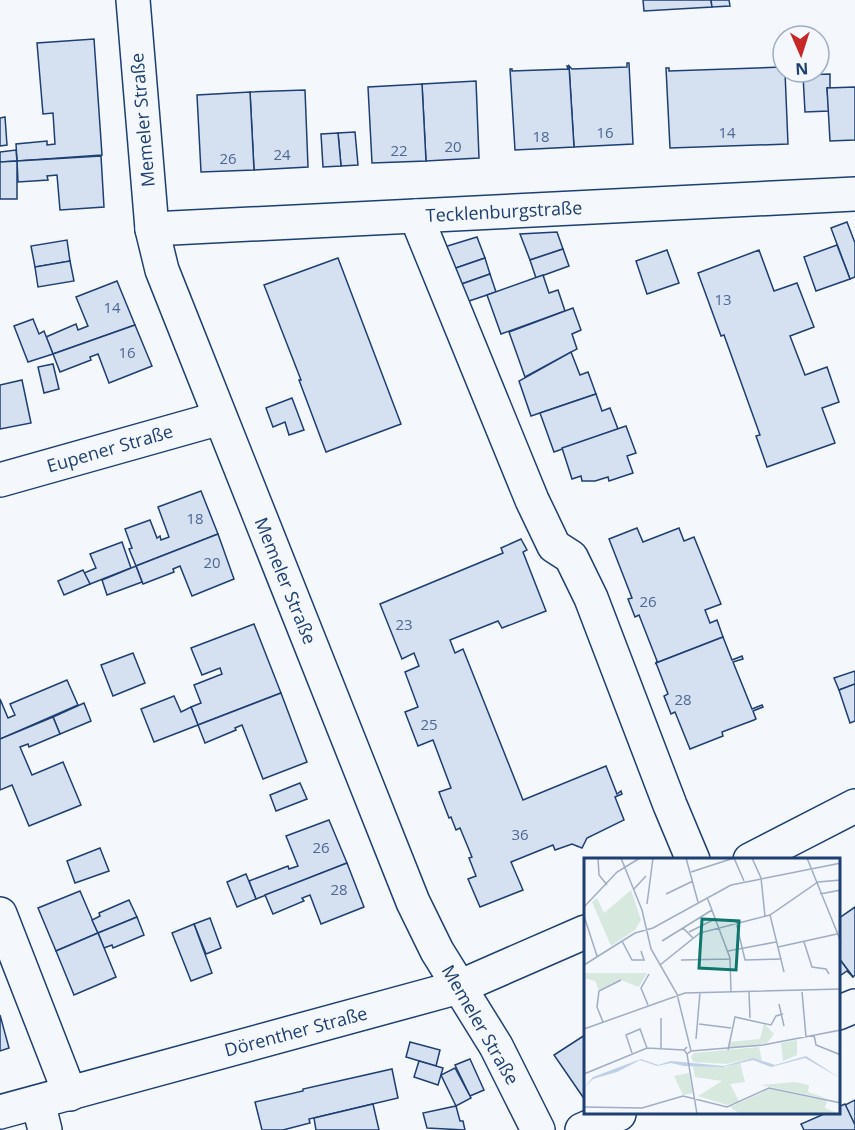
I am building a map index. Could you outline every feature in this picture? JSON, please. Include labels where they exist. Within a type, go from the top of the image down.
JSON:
[{"type":"street","name":"Memeler Straße","points":[[133,0],[152,229],[162,270],[413,902],[437,951],[496,1046],[538,1130]]},
{"type":"street","name":"Tecklenburgstraße","points":[[152,229],[855,194]]},
{"type":"street","points":[[416,216],[532,500],[554,546],[571,557],[591,598],[692,858]]},
{"type":"street","name":"Eupener Straße","points":[[0,480],[220,418]]},
{"type":"street","points":[[754,858],[855,806]]},
{"type":"street","points":[[0,914],[70,1094]]},
{"type":"street","name":"Dörenther Straße","points":[[0,1113],[42,1116],[70,1094],[459,987],[584,932]]},
{"type":"street","points":[[840,1012],[855,1006]]},
{"type":"street","points":[[582,1130],[615,1115]]},
{"type":"building","points":[[643,0],[711,0],[712,7],[644,11]]},
{"type":"building","points":[[711,0],[729,0],[730,6],[712,7]]},
{"type":"building","points":[[94,39],[102,155],[17,161],[16,144],[47,141],[47,145],[55,144],[53,113],[43,114],[37,43]]},
{"type":"building","points":[[629,63],[633,144],[574,147],[569,66],[572,69],[627,67]]},
{"type":"building","points":[[567,66],[569,66],[574,147],[515,150],[510,69],[512,71],[568,69]]},
{"type":"building","points":[[771,67],[771,84],[786,84],[788,144],[670,148],[666,68],[669,68],[669,71]]},
{"type":"building","points":[[476,81],[479,158],[426,161],[422,84]]},
{"type":"building","points":[[422,84],[426,161],[372,163],[368,87]]},
{"type":"building","points":[[803,84],[830,84],[830,88],[827,88],[829,111],[805,112]]},
{"type":"building","points":[[855,87],[855,140],[830,141],[827,88]]},
{"type":"building","points":[[305,90],[308,167],[254,170],[250,92]]},
{"type":"building","points":[[250,92],[254,170],[201,172],[197,95]]},
{"type":"building","points":[[5,117],[7,145],[0,146],[0,118]]},
{"type":"building","points":[[355,132],[358,165],[341,166],[338,133]]},
{"type":"building","points":[[338,133],[341,166],[323,167],[321,134]]},
{"type":"building","points":[[16,150],[17,161],[0,162],[0,152]]},
{"type":"building","points":[[101,156],[104,207],[60,210],[57,175],[47,176],[48,180],[18,182],[17,161]]},
{"type":"building","points":[[17,161],[17,199],[0,199],[0,162]]},
{"type":"building","points":[[847,222],[855,243],[855,277],[850,279],[831,228]]},
{"type":"building","points":[[557,232],[563,249],[530,260],[520,234]]},
{"type":"building","points":[[477,237],[485,258],[450,270],[441,248]]},
{"type":"building","points":[[67,240],[70,261],[35,267],[31,246]]},
{"type":"building","points":[[837,245],[850,279],[816,291],[804,257]]},
{"type":"building","points":[[563,249],[569,266],[536,278],[530,260]]},
{"type":"building","points":[[667,250],[679,283],[647,294],[636,261]]},
{"type":"building","points":[[759,250],[774,291],[797,283],[814,327],[790,336],[805,375],[827,367],[839,402],[822,408],[835,443],[767,467],[756,436],[760,435],[724,335],[721,336],[698,273]]},
{"type":"building","points":[[338,258],[401,424],[326,452],[264,285]]},
{"type":"building","points":[[485,258],[490,274],[456,286],[450,270]]},
{"type":"building","points":[[70,261],[74,281],[38,287],[35,267]]},
{"type":"building","points":[[490,274],[496,292],[463,303],[456,286]]},
{"type":"building","points":[[543,275],[549,293],[558,290],[565,311],[501,334],[487,295]]},
{"type":"building","points":[[117,281],[135,325],[53,354],[46,337],[76,324],[78,330],[88,326],[76,297]]},
{"type":"building","points":[[573,308],[581,330],[572,334],[577,349],[525,377],[509,332]]},
{"type":"building","points":[[33,319],[39,334],[44,331],[53,354],[28,362],[14,326]]},
{"type":"building","points":[[135,325],[152,366],[109,383],[98,354],[90,357],[91,360],[60,372],[53,354]]},
{"type":"building","points":[[571,352],[580,375],[588,372],[596,394],[531,416],[519,381]]},
{"type":"building","points":[[53,364],[59,389],[44,393],[38,367]]},
{"type":"building","points":[[22,380],[31,423],[0,429],[0,385]]},
{"type":"building","points":[[596,394],[602,411],[610,408],[618,429],[554,452],[540,413]]},
{"type":"building","points":[[292,398],[304,430],[289,435],[285,422],[273,427],[266,408]]},
{"type":"building","points":[[626,426],[636,453],[627,456],[633,473],[609,481],[608,477],[595,481],[582,481],[581,476],[572,479],[562,448]]},
{"type":"building","points":[[201,491],[218,534],[136,566],[129,549],[132,548],[125,529],[150,520],[157,538],[160,536],[161,540],[169,537],[158,507]]},
{"type":"building","points":[[637,528],[643,542],[679,528],[684,541],[694,537],[721,604],[705,610],[710,623],[717,620],[723,637],[656,663],[639,615],[635,617],[628,599],[632,598],[609,539]]},
{"type":"building","points":[[218,534],[234,579],[192,596],[180,566],[173,569],[174,572],[143,584],[136,566]]},
{"type":"building","points":[[521,539],[527,550],[523,552],[546,611],[502,628],[498,621],[450,640],[455,653],[463,649],[523,800],[606,766],[617,794],[621,791],[622,794],[615,797],[624,820],[587,838],[582,848],[572,844],[555,850],[553,845],[511,862],[523,890],[480,907],[468,879],[476,876],[469,858],[472,857],[460,828],[456,830],[451,817],[449,818],[439,792],[451,788],[433,740],[418,746],[405,712],[418,707],[405,672],[419,666],[414,653],[402,659],[380,604],[503,553],[501,548]]},
{"type":"building","points":[[122,542],[131,568],[90,584],[84,573],[96,568],[90,554]]},
{"type":"building","points":[[136,566],[142,582],[107,595],[102,580]]},
{"type":"building","points":[[83,570],[90,584],[64,595],[58,581]]},
{"type":"building","points":[[254,624],[281,693],[198,725],[191,707],[201,703],[194,685],[222,674],[220,668],[202,675],[191,648]]},
{"type":"building","points":[[723,637],[732,660],[742,656],[743,659],[733,662],[752,709],[762,705],[763,707],[753,711],[756,719],[722,732],[723,736],[690,749],[675,712],[671,714],[664,696],[668,694],[656,663]]},
{"type":"building","points":[[133,653],[145,683],[113,696],[101,665]]},
{"type":"building","points":[[855,671],[855,684],[839,690],[834,678]]},
{"type":"building","points":[[67,680],[78,705],[0,739],[0,699],[8,718],[15,715],[10,704]]},
{"type":"building","points":[[855,684],[855,721],[850,723],[839,690]]},
{"type":"building","points":[[281,693],[307,762],[263,779],[242,725],[235,728],[236,730],[205,743],[198,725]]},
{"type":"building","points":[[174,696],[181,712],[191,707],[198,725],[154,742],[141,709]]},
{"type":"building","points":[[84,703],[91,721],[60,734],[53,717]]},
{"type":"building","points":[[53,717],[60,734],[29,747],[28,744],[20,747],[32,775],[63,762],[81,805],[29,826],[12,785],[0,790],[0,739]]},
{"type":"building","points":[[300,783],[307,799],[276,811],[270,795]]},
{"type":"building","points":[[329,820],[347,863],[256,899],[249,881],[288,866],[289,869],[298,866],[286,836]]},
{"type":"building","points":[[100,848],[109,871],[75,883],[67,861]]},
{"type":"building","points":[[347,863],[364,907],[321,924],[310,895],[302,898],[304,901],[273,914],[265,895]]},
{"type":"building","points":[[246,874],[256,899],[237,907],[227,882]]},
{"type":"building","points":[[80,891],[98,933],[56,951],[38,908]]},
{"type":"building","points":[[129,900],[137,917],[98,933],[92,920],[100,916],[99,913]]},
{"type":"building","points":[[855,907],[855,975],[853,977],[840,960],[840,918]]},
{"type":"building","points":[[137,917],[144,935],[113,948],[112,945],[104,948],[98,933]]},
{"type":"building","points":[[210,918],[221,948],[206,954],[194,924]]},
{"type":"building","points":[[194,924],[212,973],[191,981],[172,933]]},
{"type":"building","points":[[98,933],[116,977],[74,995],[56,951]]},
{"type":"building","points":[[840,960],[853,977],[847,971],[840,976]]},
{"type":"building","points":[[0,1015],[9,1048],[0,1051]]},
{"type":"building","points":[[584,1036],[584,1099],[554,1055]]},
{"type":"building","points":[[410,1042],[440,1050],[436,1066],[406,1057]]},
{"type":"building","points":[[470,1059],[484,1090],[470,1096],[455,1065]]},
{"type":"building","points":[[419,1061],[443,1068],[438,1085],[414,1077]]},
{"type":"building","points":[[455,1068],[471,1098],[456,1106],[441,1075]]},
{"type":"building","points":[[392,1069],[398,1098],[309,1119],[310,1123],[283,1130],[262,1130],[255,1102]]},
{"type":"building","points":[[855,1100],[855,1125],[845,1105]]},
{"type":"building","points":[[373,1104],[379,1130],[316,1130],[314,1118]]},
{"type":"building","points":[[845,1104],[855,1130],[804,1130],[801,1124],[822,1115],[840,1115],[840,1106]]},
{"type":"building","points":[[456,1106],[465,1130],[427,1128],[423,1113]]}]
